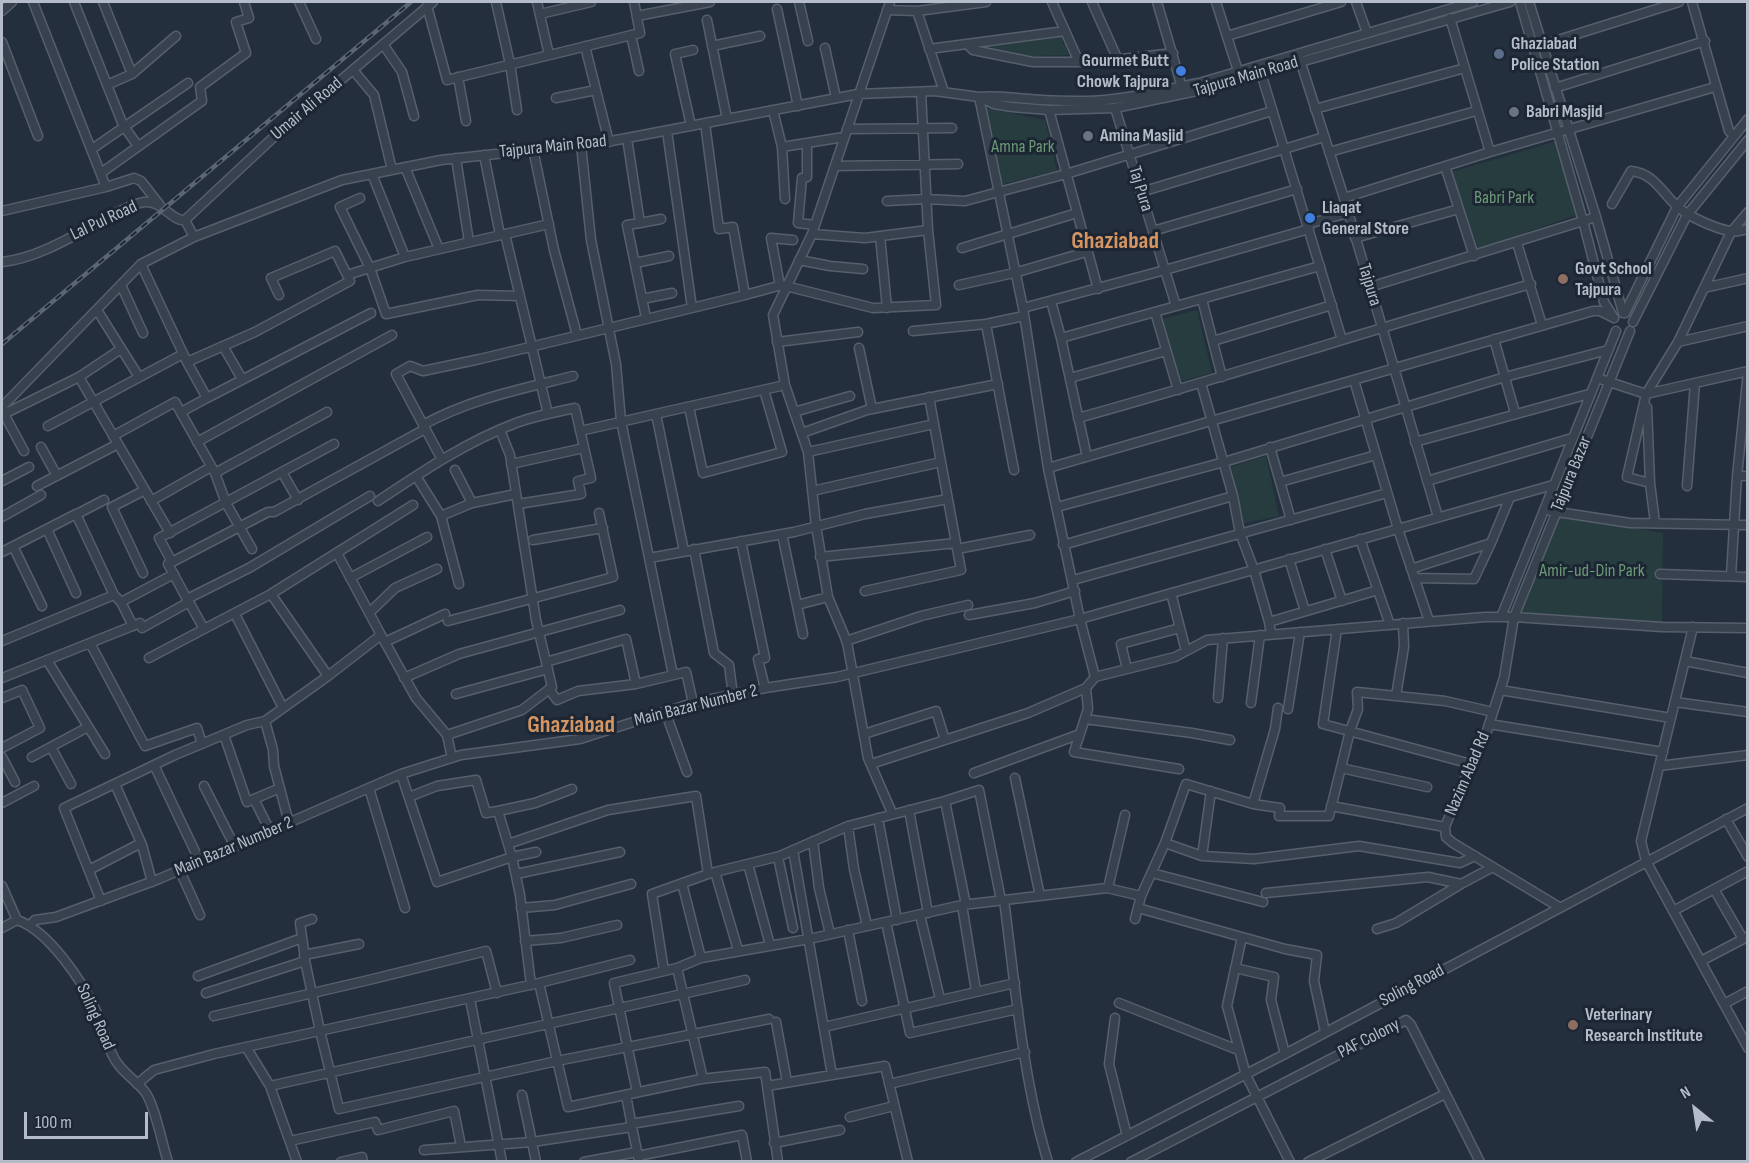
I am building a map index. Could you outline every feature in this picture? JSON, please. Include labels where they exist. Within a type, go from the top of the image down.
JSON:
[{"type":"street","points":[[2,11],[12,2]]},
{"type":"street","points":[[33,2],[106,187]]},
{"type":"street","points":[[74,2],[124,127],[138,146]]},
{"type":"street","points":[[103,2],[132,74]]},
{"type":"street","points":[[101,173],[202,101],[200,87],[246,53],[236,22],[249,18],[244,2]]},
{"type":"street","points":[[299,2],[316,39]]},
{"type":"street","points":[[496,2],[510,64],[517,110]]},
{"type":"street","points":[[537,2],[549,55]]},
{"type":"street","points":[[540,14],[591,2]]},
{"type":"street","points":[[430,4],[447,80],[640,33],[634,2]]},
{"type":"street","points":[[637,16],[710,2]]},
{"type":"street","points":[[799,2],[808,41]]},
{"type":"street","points":[[892,813],[871,764],[846,641],[828,597],[820,557],[808,452],[785,386],[773,315],[783,286],[800,260],[812,234],[888,6],[917,11],[986,2]]},
{"type":"street","points":[[1052,2],[1079,62]]},
{"type":"street","points":[[1092,2],[1118,60]]},
{"type":"street","points":[[1157,2],[1183,90]]},
{"type":"street","points":[[1216,2],[1238,71]]},
{"type":"street","points":[[1306,2],[1309,11]]},
{"type":"street","points":[[1227,36],[1341,2]]},
{"type":"street","points":[[1356,2],[1367,33]]},
{"type":"street","name":"Tajpura Main Road","points":[[979,97],[994,104],[1048,110],[1115,108],[1261,73],[1367,33],[1473,2]]},
{"type":"street","name":"Tajpura Main Road","points":[[2,411],[141,264],[194,237],[342,180],[456,158],[609,142],[858,94],[944,92],[979,97],[997,95],[1046,101],[1088,101],[1183,90],[1238,71],[1299,58],[1510,2]]},
{"type":"street","points":[[1520,2],[1604,302],[1614,318]]},
{"type":"street","points":[[1529,2],[1624,313],[1630,316],[1631,326],[1623,334],[1616,331],[1612,325],[1614,318],[1624,313],[1677,207],[1748,119]]},
{"type":"street","points":[[1542,45],[1679,2]]},
{"type":"street","points":[[1692,2],[1716,81],[1715,87],[1729,131],[1734,136]]},
{"type":"street","name":"Umair Ali Road","points":[[185,219],[276,135],[430,4]]},
{"type":"street","points":[[777,9],[798,105]]},
{"type":"street","points":[[917,11],[944,92]]},
{"type":"street","points":[[1450,18],[1490,152]]},
{"type":"street","points":[[707,20],[726,119]]},
{"type":"street","points":[[929,49],[1065,31]]},
{"type":"street","points":[[631,35],[639,71]]},
{"type":"street","points":[[107,85],[132,74],[176,36]]},
{"type":"street","points":[[712,46],[760,36]]},
{"type":"street","points":[[1556,88],[1705,41]]},
{"type":"street","points":[[2,42],[38,136]]},
{"type":"street","points":[[383,44],[402,72],[414,116]]},
{"type":"street","points":[[968,45],[973,50],[1033,62],[1118,60],[1173,53]]},
{"type":"street","points":[[585,46],[609,142]]},
{"type":"street","points":[[825,48],[836,98]]},
{"type":"street","points":[[691,126],[675,54],[693,50]]},
{"type":"street","name":"Tajpura","points":[[1299,58],[1344,198],[1438,517]]},
{"type":"street","points":[[1315,109],[1465,68]]},
{"type":"street","points":[[353,70],[374,95],[392,170]]},
{"type":"street","points":[[1261,73],[1342,340]]},
{"type":"street","points":[[458,77],[466,121]]},
{"type":"street","points":[[92,149],[188,83]]},
{"type":"street","points":[[1344,198],[1490,152],[1715,87]]},
{"type":"street","points":[[556,98],[596,90]]},
{"type":"street","points":[[441,458],[396,374],[410,366],[423,371],[783,286],[873,308],[936,305],[928,230],[921,92]]},
{"type":"street","points":[[979,97],[1024,312],[1048,468],[1063,544],[1095,678]]},
{"type":"street","name":"Taj Pura","points":[[1115,108],[1176,306]]},
{"type":"street","points":[[774,110],[782,147],[785,199]]},
{"type":"street","points":[[1048,110],[1098,289]]},
{"type":"street","points":[[887,201],[926,199],[965,201],[1066,174],[1272,111]]},
{"type":"street","points":[[1329,152],[1476,111]]},
{"type":"street","points":[[705,123],[719,229],[733,227],[746,295]]},
{"type":"street","points":[[782,147],[845,133],[952,128]]},
{"type":"street","points":[[667,130],[692,308]]},
{"type":"street","points":[[1141,192],[1324,137]]},
{"type":"street","points":[[627,138],[640,223]]},
{"type":"street","name":"Tajpura Bazar","points":[[1514,616],[1631,326],[1687,215],[1748,140]]},
{"type":"street","points":[[807,143],[807,177],[802,178],[798,223],[815,225]]},
{"type":"street","points":[[581,145],[591,240],[610,327],[621,421],[673,675]]},
{"type":"street","points":[[533,149],[577,335]]},
{"type":"street","points":[[484,155],[548,414]]},
{"type":"street","points":[[456,158],[469,242]]},
{"type":"street","points":[[835,166],[958,164]]},
{"type":"street","points":[[1445,166],[1474,256]]},
{"type":"street","points":[[405,167],[439,249]]},
{"type":"street","points":[[1612,204],[1631,171],[1639,172],[1652,177],[1677,207],[1687,215],[1731,232],[1748,229]]},
{"type":"street","points":[[372,174],[405,257]]},
{"type":"street","points":[[2,211],[106,187],[134,178],[141,181],[159,204]]},
{"type":"street","points":[[1153,231],[1297,189]]},
{"type":"street","points":[[360,198],[340,207],[370,268],[386,314],[478,295],[520,296]]},
{"type":"street","name":"Lal Pul Road","points":[[2,262],[48,248],[126,208],[144,202],[159,204],[178,219],[185,219]]},
{"type":"street","points":[[1355,238],[1458,209]]},
{"type":"street","points":[[1650,483],[1627,477],[1646,394],[1678,342],[1731,232],[1748,212]]},
{"type":"street","points":[[962,248],[1077,213]]},
{"type":"street","points":[[913,332],[986,324],[1052,301],[1165,270],[1348,213]]},
{"type":"street","points":[[1370,287],[1596,217]]},
{"type":"street","points":[[185,219],[194,237]]},
{"type":"street","points":[[646,318],[627,225],[661,219]]},
{"type":"street","points":[[347,275],[405,257],[549,224]]},
{"type":"street","points":[[812,234],[865,238],[928,230]]},
{"type":"street","points":[[880,236],[887,308]]},
{"type":"street","points":[[783,286],[771,238],[793,240]]},
{"type":"street","points":[[1518,243],[1542,325]]},
{"type":"street","points":[[48,426],[139,377],[255,332],[350,281],[334,251],[271,278],[279,295]]},
{"type":"street","points":[[959,285],[1014,273],[1086,252]]},
{"type":"street","points":[[635,263],[669,256]]},
{"type":"street","points":[[800,260],[863,269]]},
{"type":"street","points":[[141,264],[185,358],[207,398]]},
{"type":"street","points":[[1061,338],[1320,266]]},
{"type":"street","points":[[1704,288],[1748,278]]},
{"type":"street","points":[[1078,418],[1531,284]]},
{"type":"street","points":[[121,285],[143,333]]},
{"type":"street","points":[[642,299],[672,292]]},
{"type":"street","points":[[1202,299],[1222,377]]},
{"type":"street","points":[[1052,301],[1086,457]]},
{"type":"street","points":[[1213,342],[1332,305]]},
{"type":"street","points":[[97,310],[139,377]]},
{"type":"street","points":[[1048,468],[1542,325],[1597,311],[1614,318]]},
{"type":"street","points":[[1155,312],[1178,390]]},
{"type":"street","points":[[181,412],[371,313]]},
{"type":"street","points":[[986,324],[1014,470]]},
{"type":"street","points":[[1678,342],[1748,326]]},
{"type":"street","name":"Tajpura Bazar","points":[[1501,616],[1616,331]]},
{"type":"street","points":[[777,342],[858,332]]},
{"type":"street","points":[[197,442],[392,335]]},
{"type":"street","points":[[1494,339],[1515,413]]},
{"type":"street","points":[[223,346],[242,379]]},
{"type":"street","points":[[860,348],[872,409]]},
{"type":"street","points":[[24,451],[2,411],[79,377],[121,349]]},
{"type":"street","points":[[1057,507],[1224,462],[1504,377],[1608,350]]},
{"type":"street","points":[[1070,378],[1166,351]]},
{"type":"street","points":[[1597,378],[1646,394],[1748,372],[1745,426],[1737,476],[1731,576]]},
{"type":"street","points":[[204,629],[168,564],[249,524],[268,512],[274,512],[297,500],[424,427],[444,413],[480,399],[573,376]]},
{"type":"street","points":[[79,377],[170,533]]},
{"type":"street","points":[[1354,380],[1398,529],[1429,621]]},
{"type":"street","points":[[1201,383],[1233,496],[1240,533],[1254,570],[1271,634]]},
{"type":"street","points":[[1687,486],[1695,383]]},
{"type":"street","points":[[802,433],[872,409],[998,384]]},
{"type":"street","points":[[580,431],[785,386]]},
{"type":"street","points":[[689,407],[703,473],[782,452],[764,390]]},
{"type":"street","points":[[1415,442],[1589,394]]},
{"type":"street","points":[[1646,394],[1650,483],[1655,523]]},
{"type":"street","points":[[794,412],[850,396]]},
{"type":"street","points":[[865,591],[961,570],[929,397]]},
{"type":"street","points":[[37,486],[57,476],[175,402],[213,470],[226,503],[252,549]]},
{"type":"street","points":[[2,678],[140,623],[142,628],[188,600],[416,476],[441,458],[518,422],[575,408],[591,478],[578,481],[581,494],[518,504]]},
{"type":"street","points":[[151,501],[327,412]]},
{"type":"street","points":[[656,414],[684,551]]},
{"type":"street","points":[[808,452],[934,424]]},
{"type":"street","points":[[447,735],[522,710],[552,687],[539,633],[511,464],[507,445],[500,430]]},
{"type":"street","points":[[1427,481],[1572,438]]},
{"type":"street","points":[[172,562],[159,538],[334,444]]},
{"type":"street","points":[[41,447],[57,476]]},
{"type":"street","points":[[1270,447],[1291,520]]},
{"type":"street","points":[[511,464],[584,448]]},
{"type":"street","points":[[1280,482],[1376,455]]},
{"type":"street","points":[[812,491],[941,462]]},
{"type":"street","points":[[2,481],[29,467]]},
{"type":"street","points":[[455,470],[472,503]]},
{"type":"street","points":[[282,472],[297,500]]},
{"type":"street","points":[[416,476],[441,516],[459,584]]},
{"type":"street","points":[[1737,476],[1748,476]]},
{"type":"street","name":"Main Bazar Number 2","points":[[30,925],[35,920],[56,917],[180,871],[401,774],[461,755],[580,739],[693,703],[854,673],[1080,619],[1553,485]]},
{"type":"street","points":[[143,573],[112,507],[145,490]]},
{"type":"street","points":[[1073,580],[1387,493]]},
{"type":"street","points":[[441,516],[472,503],[516,494]]},
{"type":"street","points":[[2,517],[41,495]]},
{"type":"street","points":[[1063,544],[1233,496]]},
{"type":"street","points":[[1413,574],[1474,579],[1510,497]]},
{"type":"street","points":[[649,558],[782,534],[865,514],[948,499]]},
{"type":"street","points":[[2,552],[104,500]]},
{"type":"street","points":[[149,658],[271,594],[413,505]]},
{"type":"street","points":[[1546,509],[1556,513],[1630,523],[1748,525]]},
{"type":"street","points":[[101,901],[64,808],[202,744],[247,725],[265,721],[383,638],[446,617],[614,577],[599,513]]},
{"type":"street","points":[[75,515],[114,595],[121,602],[133,626]]},
{"type":"street","points":[[534,540],[603,528]]},
{"type":"street","points":[[47,529],[76,593]]},
{"type":"street","points":[[782,534],[803,634]]},
{"type":"street","points":[[820,557],[957,546],[1030,536]]},
{"type":"street","points":[[350,578],[427,537]]},
{"type":"street","points":[[1360,539],[1390,625]]},
{"type":"street","points":[[741,541],[765,657],[758,659],[765,688]]},
{"type":"street","points":[[1413,574],[1491,543]]},
{"type":"street","points":[[13,546],[42,606]]},
{"type":"street","points":[[694,549],[714,653],[729,665],[733,694]]},
{"type":"street","points":[[1325,549],[1342,600]]},
{"type":"street","points":[[337,553],[416,698],[447,735],[452,758]]},
{"type":"street","points":[[1289,560],[1305,611]]},
{"type":"street","points":[[369,613],[395,588],[437,569]]},
{"type":"street","points":[[1660,573],[1748,577]]},
{"type":"street","points":[[121,602],[174,574]]},
{"type":"street","points":[[1269,622],[1378,590]]},
{"type":"street","points":[[846,641],[921,616],[1035,603],[1075,591]]},
{"type":"street","points":[[1171,593],[1186,651]]},
{"type":"street","points":[[271,594],[328,676]]},
{"type":"street","points":[[2,641],[114,595]]},
{"type":"street","points":[[797,605],[828,597]]},
{"type":"street","points":[[404,678],[459,654],[620,610]]},
{"type":"street","points":[[234,614],[283,708]]},
{"type":"street","points":[[871,764],[1028,713],[1086,687],[1095,678],[1175,657],[1207,640],[1501,616],[1748,628]]},
{"type":"street","name":"Nazim Abad Rd","points":[[1514,616],[1504,678],[1489,724],[1445,827],[1446,837],[1559,907]]},
{"type":"street","points":[[1396,696],[1404,647],[1403,623]]},
{"type":"street","points":[[1693,627],[1641,841],[1646,861],[1747,1046]]},
{"type":"street","points":[[1127,669],[1121,644],[1180,628]]},
{"type":"street","points":[[1337,629],[1323,724],[1471,764]]},
{"type":"street","points":[[1253,804],[1283,708],[1300,632]]},
{"type":"street","points":[[1251,703],[1260,635]]},
{"type":"street","points":[[1218,698],[1223,638]]},
{"type":"street","points":[[456,694],[626,639],[636,684]]},
{"type":"street","points":[[90,643],[145,746],[197,728],[202,744]]},
{"type":"street","points":[[47,660],[105,754]]},
{"type":"street","points":[[1685,661],[1748,673]]},
{"type":"street","points":[[549,689],[557,700],[578,691],[636,684],[686,672],[693,703]]},
{"type":"street","points":[[1086,687],[1088,709],[1074,752],[1179,769]]},
{"type":"street","points":[[2,698],[22,690],[40,728],[2,748]]},
{"type":"street","points":[[1500,690],[1671,718]]},
{"type":"street","points":[[1135,920],[1142,896],[1165,843],[1186,784],[1253,804],[1280,808],[1279,816],[1329,816],[1350,731],[1358,709],[1357,692],[1445,701],[1493,712]]},
{"type":"street","points":[[1675,702],[1748,712]]},
{"type":"street","points":[[665,711],[687,772]]},
{"type":"street","points":[[864,734],[936,711],[945,740]]},
{"type":"street","points":[[1085,719],[1230,740]]},
{"type":"street","points":[[265,721],[289,823]]},
{"type":"street","points":[[1489,724],[1663,752]]},
{"type":"street","points":[[32,757],[88,727]]},
{"type":"street","points":[[974,773],[1080,734]]},
{"type":"street","points":[[224,735],[247,802],[280,788]]},
{"type":"street","points":[[51,747],[71,784]]},
{"type":"street","points":[[1659,766],[1748,755]]},
{"type":"street","points":[[2,757],[15,782]]},
{"type":"street","points":[[154,765],[200,862]]},
{"type":"street","points":[[1341,768],[1427,787]]},
{"type":"street","points":[[401,774],[437,882],[512,856],[536,852]]},
{"type":"street","points":[[1015,778],[1040,896]]},
{"type":"street","points":[[409,797],[437,786],[476,780],[486,813],[535,803],[572,789]]},
{"type":"street","points":[[115,784],[141,843],[152,882]]},
{"type":"street","points":[[2,803],[34,786]]},
{"type":"street","points":[[204,786],[235,847]]},
{"type":"street","points":[[369,788],[405,908]]},
{"type":"street","points":[[664,971],[652,894],[711,873],[778,856],[848,826],[979,790],[1003,900],[1025,1052],[1042,1142],[1048,1161]]},
{"type":"street","points":[[1202,856],[1210,791]]},
{"type":"street","points":[[508,844],[608,810],[696,796],[711,873],[738,950]]},
{"type":"street","points":[[255,798],[270,831]]},
{"type":"street","points":[[945,801],[964,905],[976,991]]},
{"type":"street","points":[[1331,806],[1445,827]]},
{"type":"street","name":"Soling Road","points":[[1076,1161],[1285,1054],[1748,808]]},
{"type":"street","points":[[909,810],[924,914],[940,999]]},
{"type":"street","points":[[498,811],[516,874],[525,941],[535,984],[548,1024],[568,1107],[703,1079],[765,1072],[778,1161]]},
{"type":"street","points":[[1108,888],[1125,815]]},
{"type":"street","points":[[878,818],[897,920]]},
{"type":"street","points":[[1726,819],[1748,857]]},
{"type":"street","points":[[848,826],[854,869],[867,926]]},
{"type":"street","points":[[813,841],[819,888],[830,934]]},
{"type":"street","points":[[88,870],[141,843]]},
{"type":"street","points":[[1165,843],[1202,856],[1254,859],[1359,846],[1460,863],[1475,856]]},
{"type":"street","points":[[793,850],[832,1075]]},
{"type":"street","points":[[516,874],[620,852]]},
{"type":"street","points":[[778,856],[793,928]]},
{"type":"street","points":[[748,864],[770,945]]},
{"type":"street","points":[[1377,929],[1396,923],[1493,867]]},
{"type":"street","points":[[180,871],[200,915]]},
{"type":"street","points":[[1673,911],[1748,871]]},
{"type":"street","points":[[1152,873],[1263,902]]},
{"type":"street","points":[[1266,893],[1428,877],[1461,884]]},
{"type":"street","points":[[682,883],[701,958]]},
{"type":"street","points":[[521,908],[555,905],[631,884]]},
{"type":"street","points":[[2,886],[17,920],[2,928]]},
{"type":"street","points":[[637,1092],[614,983],[677,968],[701,958],[809,939],[964,905],[1108,888],[1142,896]]},
{"type":"street","points":[[1701,961],[1745,938],[1714,889]]},
{"type":"street","points":[[1138,908],[1317,955],[1314,981],[1325,1032]]},
{"type":"street","points":[[312,919],[300,923],[302,938],[320,1031],[339,1109],[557,1061],[772,1020],[787,1082]]},
{"type":"street","name":"Soling Road","points":[[17,920],[30,925],[63,959],[85,987],[98,1013],[113,1058],[148,1098],[168,1161]]},
{"type":"street","points":[[886,922],[910,1033],[1018,1009]]},
{"type":"street","points":[[525,941],[561,938],[617,925]]},
{"type":"street","points":[[848,930],[862,1001]]},
{"type":"street","points":[[1242,937],[1227,1006],[1246,1074],[1290,1161]]},
{"type":"street","points":[[198,976],[302,938]]},
{"type":"street","points":[[206,993],[305,958],[359,944]]},
{"type":"street","points":[[214,1016],[486,951],[497,993]]},
{"type":"street","points":[[137,1084],[154,1070],[246,1047],[497,993],[630,960]]},
{"type":"street","points":[[677,968],[703,1079]]},
{"type":"street","points":[[1235,968],[1274,977],[1271,1000],[1285,1054]]},
{"type":"street","points":[[270,1086],[745,980]]},
{"type":"street","points":[[824,1027],[1015,983]]},
{"type":"street","points":[[1724,1004],[1748,991]]},
{"type":"street","points":[[470,999],[502,1161]]},
{"type":"street","points":[[1119,1003],[1238,1050]]},
{"type":"street","points":[[1115,1018],[1109,1064],[1127,1136]]},
{"type":"street","name":"PAF Colony","points":[[1131,1161],[1406,1020],[1411,1025],[1477,1161]]},
{"type":"street","points":[[246,1047],[270,1086],[297,1161]]},
{"type":"street","points":[[889,1084],[1025,1052]]},
{"type":"street","points":[[767,1086],[885,1066],[908,1161]]},
{"type":"street","points":[[1308,1161],[1445,1094]]},
{"type":"street","points":[[522,1095],[536,1161]]},
{"type":"street","points":[[626,1095],[638,1156]]},
{"type":"street","points":[[850,1117],[894,1106]]},
{"type":"street","points":[[424,1150],[532,1142],[739,1107]]},
{"type":"street","points":[[290,1141],[375,1122],[378,1130],[454,1111],[461,1146]]},
{"type":"street","points":[[774,1143],[840,1130]]},
{"type":"street","points":[[584,1161],[638,1156],[742,1135],[747,1161]]},
{"type":"street","points":[[341,1161],[362,1158],[363,1161]]},
{"type":"green space","points":[[1060,36],[1069,55],[1031,56],[979,45]]},
{"type":"green space","name":"Amna Park","points":[[986,108],[1045,120],[1057,171],[1003,184]]},
{"type":"green space","name":"Babri Park","points":[[1557,141],[1576,215],[1478,249],[1452,172]]},
{"type":"green space","points":[[1197,310],[1212,373],[1181,381],[1162,319]]},
{"type":"green space","points":[[1266,456],[1279,516],[1244,523],[1231,467]]},
{"type":"green space","name":"Amir-ud-Din Park","points":[[1556,513],[1663,533],[1662,627],[1514,617]]},
{"type":"railway","points":[[2,344],[411,2]]},
{"type":"place","name":"Ghaziabad Police Station","points":[[1499,54]]},
{"type":"place","name":"Gourmet Butt Chowk Tajpura","points":[[1181,71]]},
{"type":"place","name":"Babri Masjid","points":[[1514,112]]},
{"type":"place","name":"Amina Masjid","points":[[1088,136]]},
{"type":"place","name":"Liaqat General Store","points":[[1310,218]]},
{"type":"place","name":"Govt School Tajpura","points":[[1563,279]]},
{"type":"place","name":"Veterinary Research Institute","points":[[1573,1025]]},
{"type":"district","name":"Ghaziabad","points":[[1115,242]]},
{"type":"district","name":"Ghaziabad","points":[[571,726]]}]
